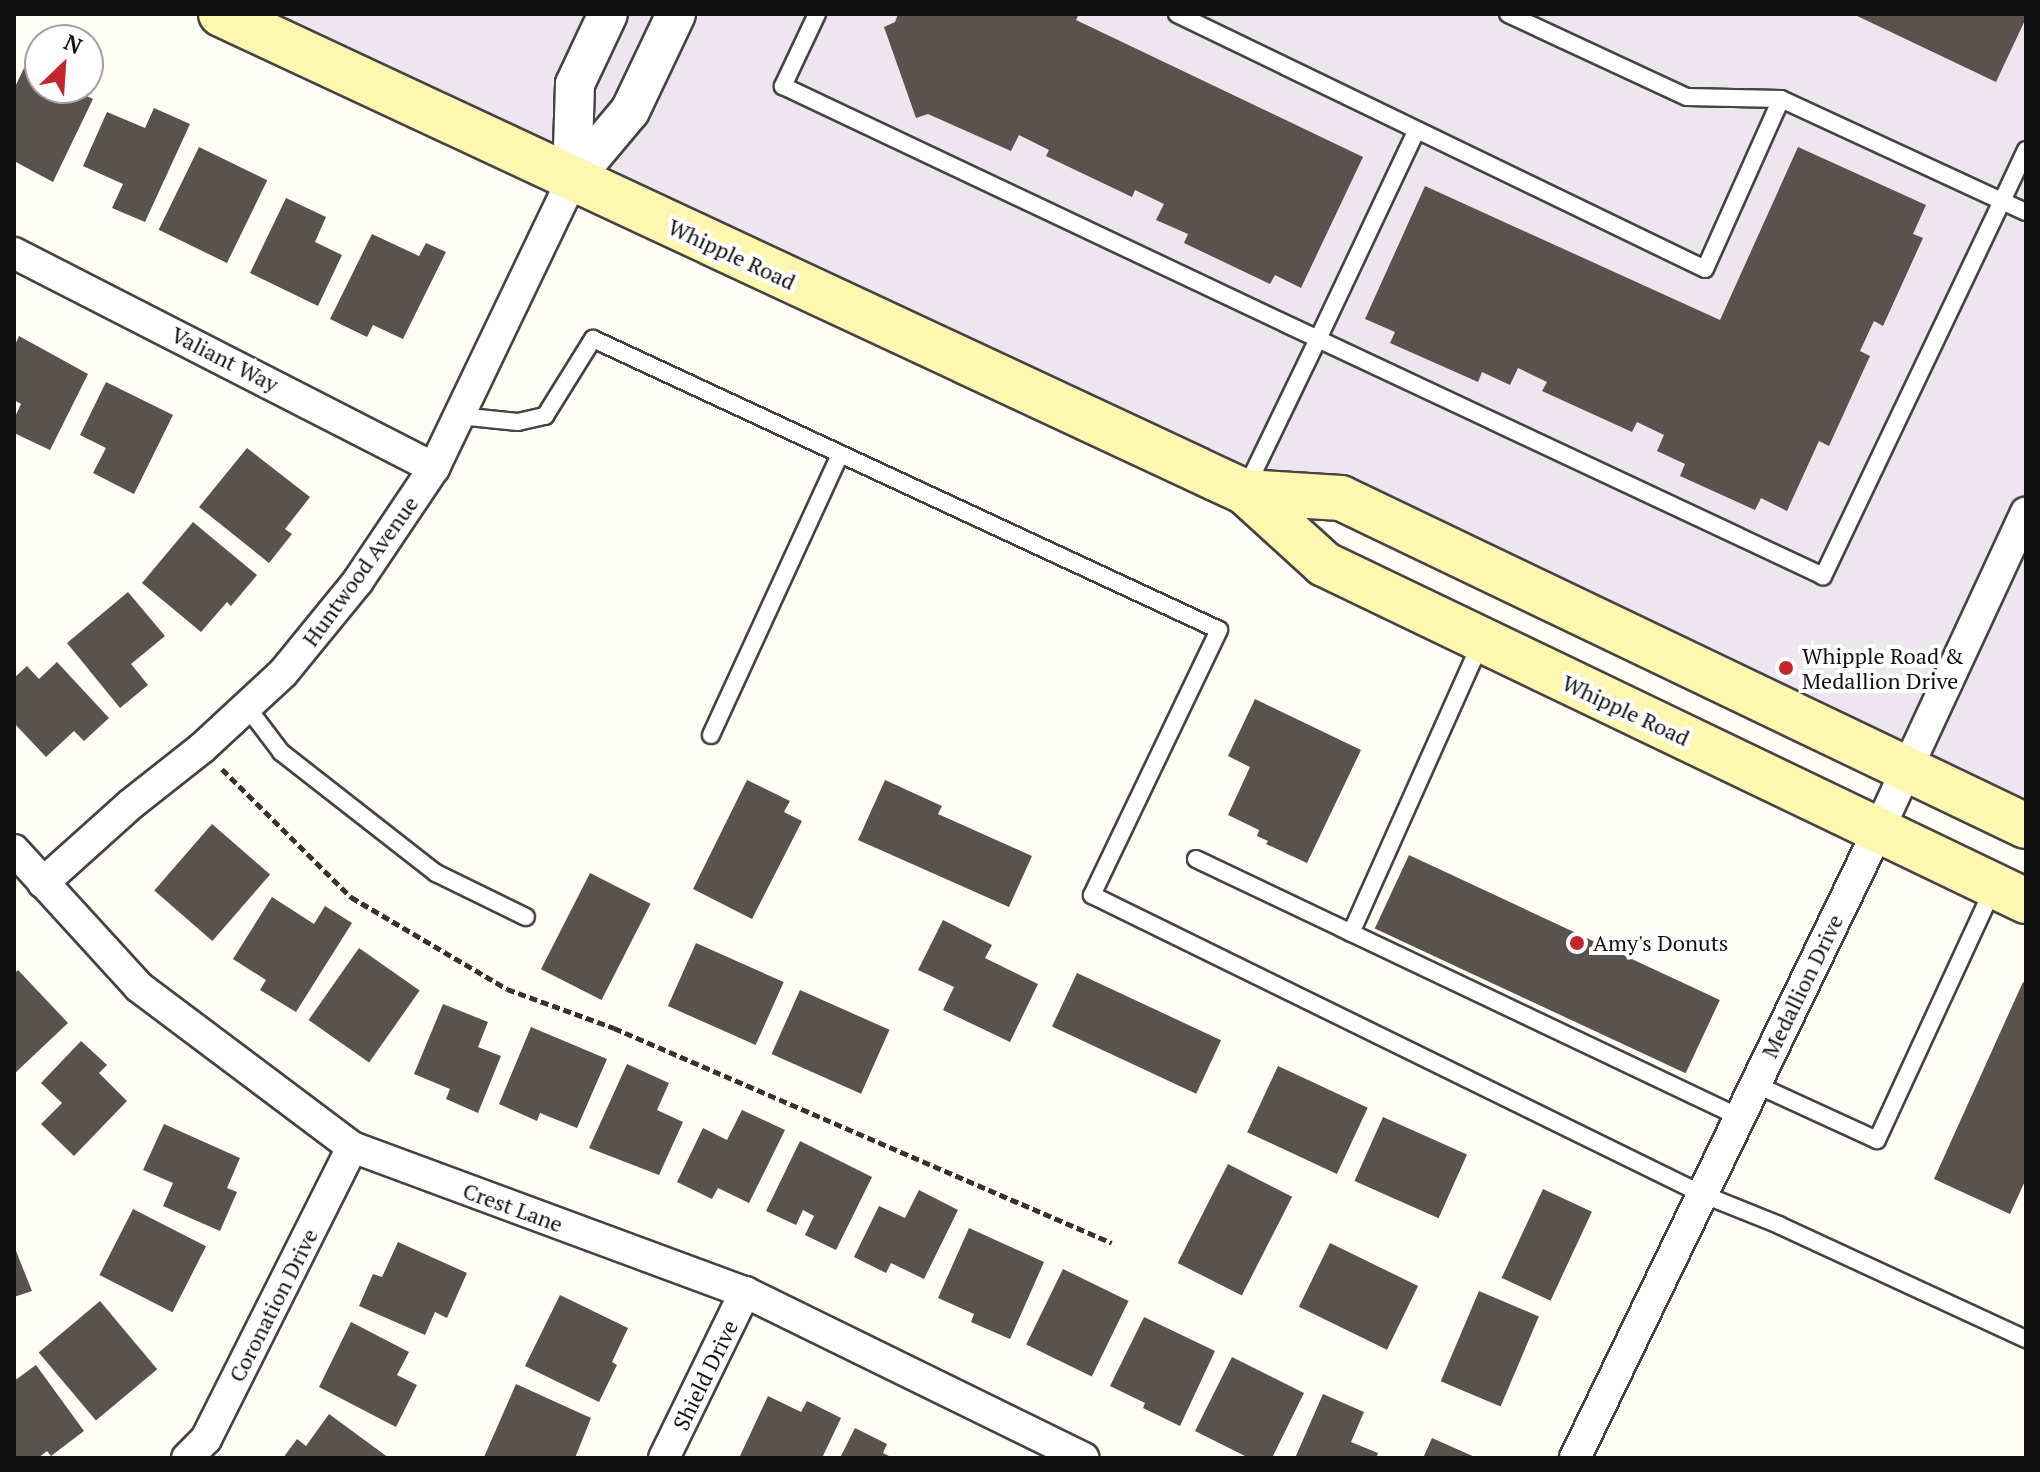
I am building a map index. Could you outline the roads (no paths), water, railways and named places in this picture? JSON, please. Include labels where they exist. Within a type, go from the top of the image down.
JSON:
[{"type":"main road","name":"Whipple Road","points":[[221,14],[1245,492],[1324,564],[2010,893]]},
{"type":"main road","name":"Whipple Road","points":[[1245,492],[1341,498],[2026,826]]},
{"type":"street","name":"Huntwood Avenue","points":[[572,180],[575,84],[608,14]]},
{"type":"street","name":"Huntwood Avenue","points":[[43,883],[131,804],[202,748],[283,673],[358,581],[434,468],[572,180],[630,111],[676,14]]},
{"type":"street","name":"Valiant Way","points":[[14,253],[434,468]]},
{"type":"street","name":"Medallion Drive","points":[[1575,1458],[2024,523]]},
{"type":"street","name":"Crest Lane","points":[[14,850],[139,987],[352,1147],[745,1292],[1084,1458]]},
{"type":"street","name":"Coronation Drive","points":[[187,1458],[206,1439],[352,1147]]},
{"type":"street","name":"Shield Drive","points":[[664,1458],[745,1292]]},
{"type":"lane","points":[[817,14],[783,86],[1823,576],[2026,150]]},
{"type":"lane","points":[[1177,14],[1705,269],[1781,99]]},
{"type":"lane","points":[[1508,14],[1687,97],[1781,99],[2026,212]]},
{"type":"lane","points":[[1245,492],[1417,130]]},
{"type":"lane","points":[[459,416],[518,422],[545,416],[593,339],[1219,630],[1092,895],[1702,1194],[1779,1225],[2026,1339]]},
{"type":"lane","points":[[711,735],[840,454]]},
{"type":"lane","points":[[1351,933],[1482,641]]},
{"type":"lane","points":[[247,707],[281,752],[436,873],[526,917]]},
{"type":"lane","points":[[1196,859],[1739,1117]]},
{"type":"lane","points":[[1755,1084],[1877,1140],[2010,893]]},
{"type":"place","name":"Whipple Road & Medallion Drive","points":[[1786,668]]},
{"type":"place","name":"Amy's Donuts","points":[[1577,943]]}]
